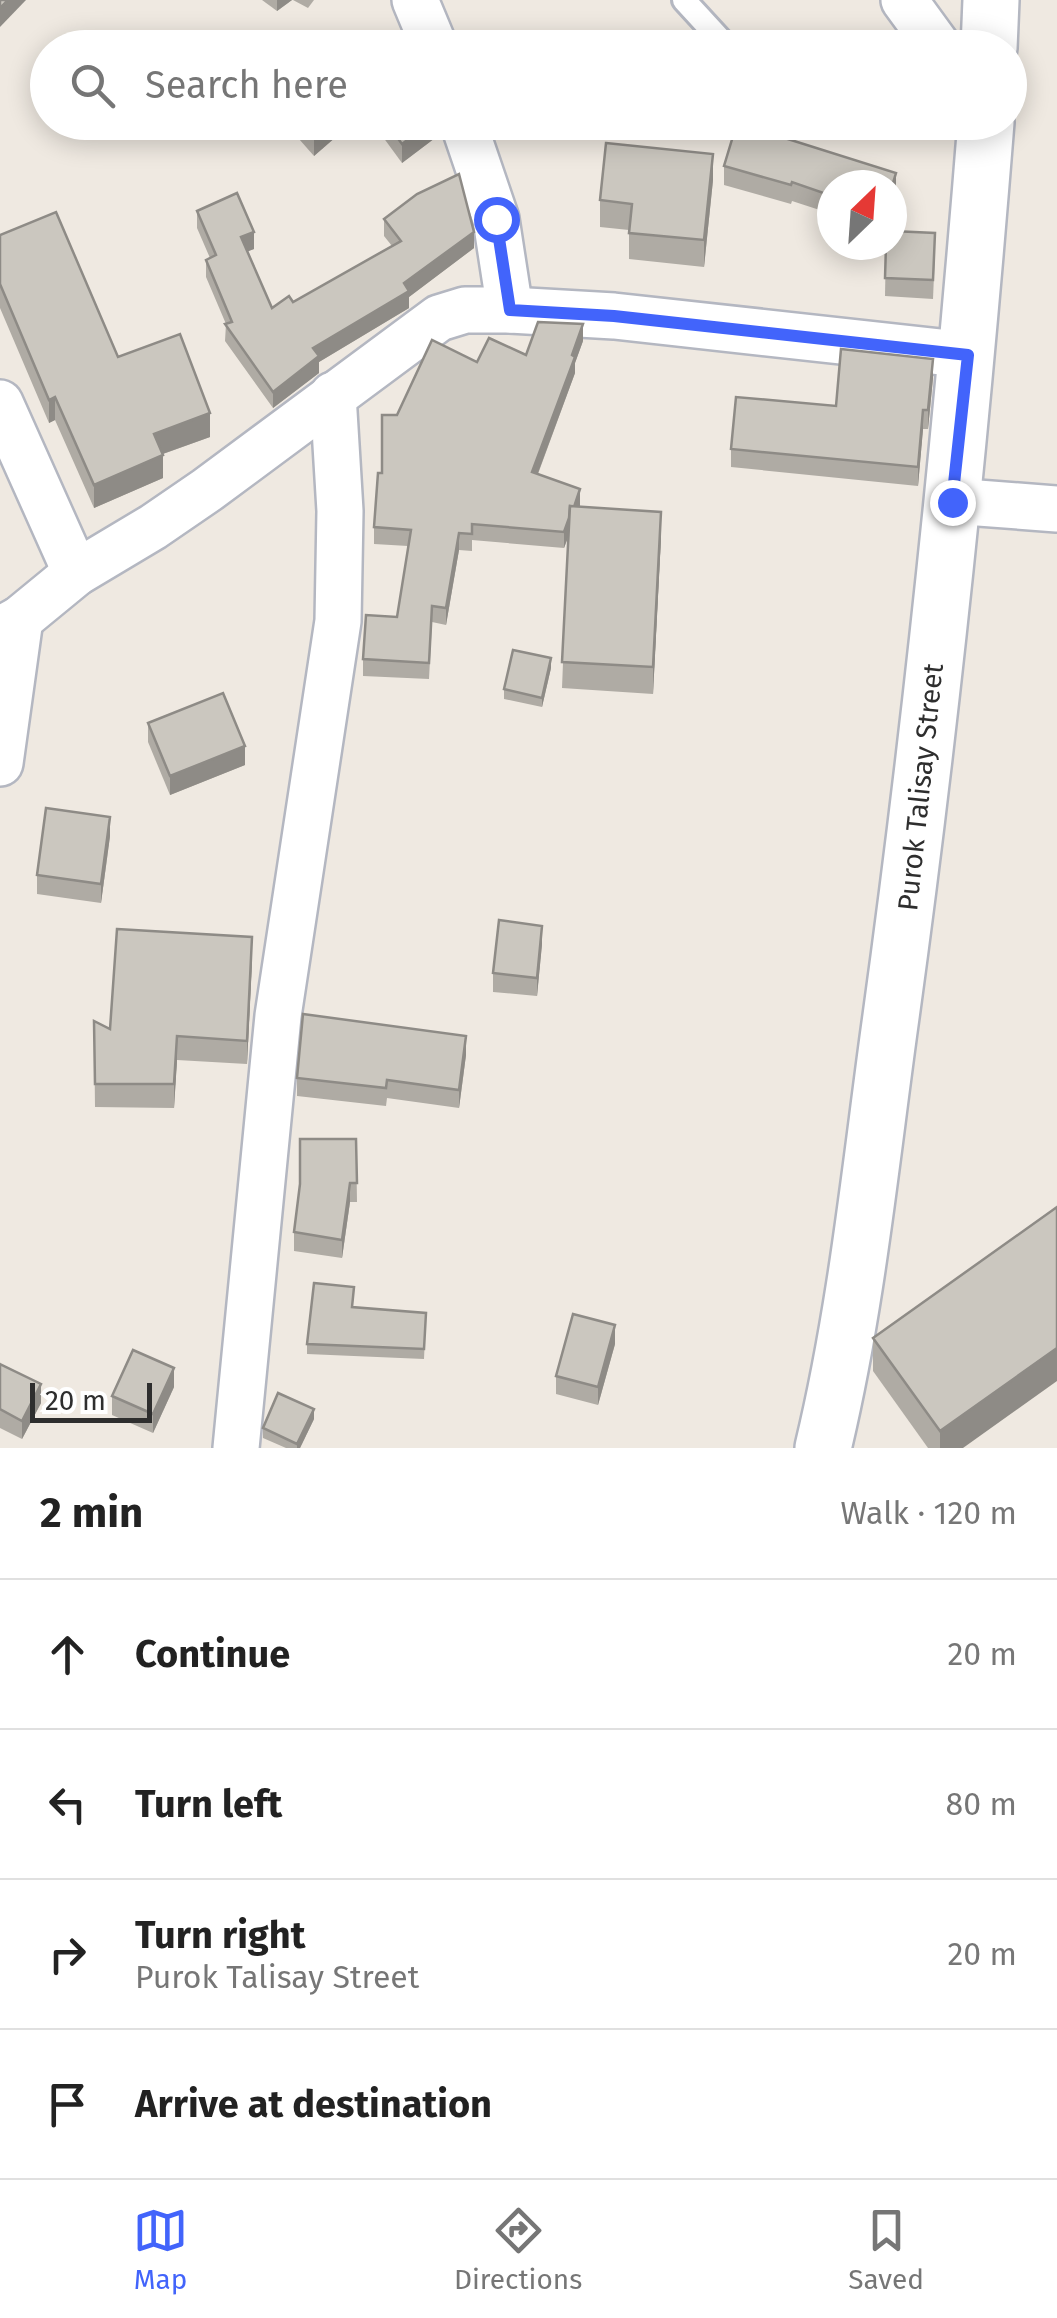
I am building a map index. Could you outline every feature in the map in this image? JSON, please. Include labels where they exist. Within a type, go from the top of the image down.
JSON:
[{"type":"street","points":[[415,0],[428,30]]},
{"type":"street","points":[[904,0],[926,30]]},
{"type":"street","points":[[990,30],[991,0]]},
{"type":"street","points":[[468,140],[496,219],[510,310]]},
{"type":"street","name":"Purok Talisay Street","points":[[823,1448],[848,1324],[904,925],[968,355],[985,140]]},
{"type":"street","points":[[0,763],[10,624],[76,572],[208,490],[439,318],[465,310],[614,316],[968,355]]},
{"type":"street","points":[[236,1448],[278,1016],[338,621],[340,512],[333,395]]},
{"type":"street","points":[[0,404],[76,572]]},
{"type":"street","points":[[952,502],[1057,510]]},
{"type":"lane","points":[[684,0],[712,30]]},
{"type":"building","points":[[732,140],[791,140],[886,170],[817,170],[817,191],[792,182],[791,185],[724,166]]},
{"type":"building","points":[[606,143],[713,154],[704,240],[629,233],[632,204],[600,200]]},
{"type":"building","points":[[459,174],[474,232],[404,283],[409,291],[313,348],[319,356],[273,392],[225,324],[232,322],[206,260],[216,255],[197,211],[237,193],[254,232],[241,237],[272,308],[289,296],[293,302],[401,241],[384,219],[417,194]]},
{"type":"building","points":[[56,212],[118,357],[180,334],[210,413],[154,434],[163,455],[94,485],[55,397],[49,400],[0,284],[0,235]]},
{"type":"building","points":[[907,232],[935,233],[933,280],[885,278],[886,260],[907,260]]},
{"type":"building","points":[[538,322],[583,324],[572,355],[575,357],[532,472],[580,489],[574,507],[570,506],[564,532],[472,524],[472,534],[459,533],[446,608],[432,606],[429,663],[363,659],[366,615],[397,617],[411,530],[374,527],[378,473],[382,473],[382,415],[397,415],[432,340],[477,362],[489,338],[526,355]]},
{"type":"building","points":[[841,349],[933,359],[918,467],[731,449],[736,397],[836,406]]},
{"type":"building","points":[[570,506],[661,512],[653,667],[562,662]]},
{"type":"building","points":[[513,650],[551,658],[542,698],[504,689]]},
{"type":"building","points":[[223,693],[245,746],[170,776],[148,723]]},
{"type":"building","points":[[46,808],[110,817],[101,884],[37,875]]},
{"type":"building","points":[[499,920],[542,926],[537,978],[493,973]]},
{"type":"building","points":[[117,929],[252,937],[247,1041],[177,1036],[174,1084],[95,1084],[94,1021],[110,1029]]},
{"type":"building","points":[[303,1014],[466,1036],[459,1090],[387,1080],[386,1088],[297,1078]]},
{"type":"building","points":[[300,1139],[356,1139],[357,1183],[350,1183],[342,1240],[294,1232]]},
{"type":"building","points":[[1057,1207],[1057,1348],[940,1431],[873,1338]]},
{"type":"building","points":[[314,1283],[354,1287],[352,1307],[426,1313],[424,1349],[307,1344]]},
{"type":"building","points":[[573,1314],[615,1325],[598,1387],[556,1376]]},
{"type":"building","points":[[133,1350],[174,1368],[153,1414],[112,1396]]},
{"type":"building","points":[[0,1364],[41,1384],[22,1421],[0,1409]]},
{"type":"building","points":[[278,1393],[314,1409],[297,1444],[263,1428]]},
{"type":"route","points":[[496,219],[510,310],[614,316],[968,355],[952,502]]}]
